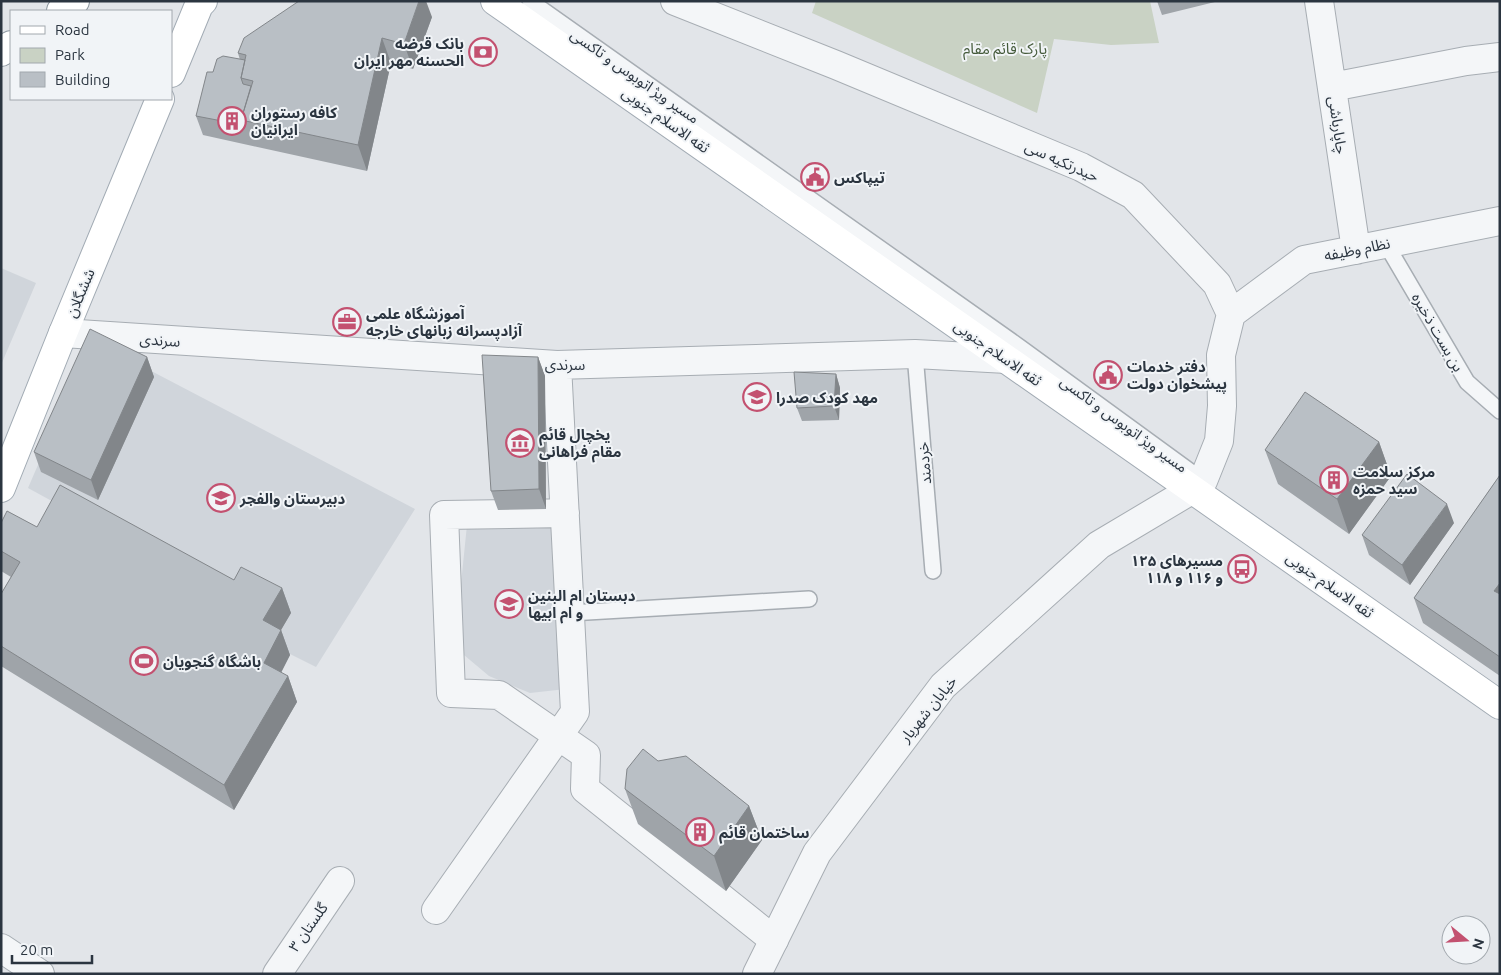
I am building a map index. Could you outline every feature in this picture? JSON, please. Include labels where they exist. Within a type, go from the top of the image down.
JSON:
[{"type":"main road","points":[[62,10],[75,1]]},
{"type":"main road","points":[[172,71],[199,5],[203,1]]},
{"type":"main road","name":"ثقه الاسلام جنوبی","points":[[495,1],[1007,359],[1198,485],[1500,705]]},
{"type":"main road","name":"ششگلان","points":[[1,488],[160,100]]},
{"type":"street","name":"حیدرتکیه سی","points":[[675,1],[836,65],[1080,167],[1133,195],[1217,284],[1231,314]]},
{"type":"street","name":"چاپارباشی","points":[[1319,1],[1356,250]]},
{"type":"street","points":[[1332,87],[1466,61],[1500,57]]},
{"type":"street","name":"نظام وظیفه","points":[[1231,314],[1304,260],[1500,221]]},
{"type":"street","points":[[1198,485],[1219,441],[1222,406],[1221,355],[1231,314]]},
{"type":"street","name":"سرندی","points":[[63,333],[557,365],[915,354],[1007,359]]},
{"type":"street","points":[[436,910],[575,712],[557,365]]},
{"type":"street","name":"خیابان شهریار","points":[[757,974],[817,853],[943,686],[1100,546],[1198,485]]},
{"type":"street","points":[[565,513],[444,515],[451,693],[499,695],[586,755],[585,789],[774,940]]},
{"type":"street","name":"گلستان ۳","points":[[277,974],[340,881]]},
{"type":"street","points":[[1,948],[40,974]]},
{"type":"lane","name":"مسیر ویژ اتوبوس و تاکسی","points":[[530,1],[1021,348],[1198,485],[1500,688]]},
{"type":"lane","name":"بن بست ذخیره","points":[[1386,244],[1467,382],[1500,411]]},
{"type":"lane","name":"خردمند","points":[[915,354],[933,571]]},
{"type":"lane","points":[[570,613],[809,599]]},
{"type":"shaded area","points":[[1,268],[36,283],[1,365]]},
{"type":"shaded area","name":"دبیرستان والفجر","points":[[92,340],[415,509],[316,667],[272,645],[291,613],[244,606],[28,488]]},
{"type":"shaded area","name":"دبستان ام البنین و ام ابیها","points":[[467,525],[554,525],[566,689],[530,693],[489,676],[464,655],[458,613]]},
{"type":"green space","name":"پارک قائم مقام","points":[[816,1],[1150,1],[1159,43],[1111,45],[1054,39],[1037,113],[812,13]]},
{"type":"building","points":[[299,1],[419,1],[404,44],[382,38],[358,145],[241,120],[253,81],[241,78],[246,55],[238,53],[244,38]]},
{"type":"building","points":[[223,56],[245,60],[241,78],[243,84],[251,86],[241,120],[243,125],[196,116],[207,72],[213,72],[217,59]]},
{"type":"building","points":[[90,329],[147,357],[91,480],[34,452]]},
{"type":"building","name":"یخچال قائم مقام فراهانی","points":[[482,355],[538,357],[539,489],[491,491]]},
{"type":"building","points":[[794,372],[836,374],[834,406],[797,408]]},
{"type":"building","points":[[1305,392],[1379,442],[1337,499],[1265,450]]},
{"type":"building","points":[[1407,474],[1447,504],[1402,565],[1362,535]]},
{"type":"building","points":[[1500,475],[1500,583],[1494,591],[1500,594],[1500,657],[1414,598]]},
{"type":"building","name":"باشگاه گنجویان","points":[[60,485],[234,580],[241,567],[282,588],[263,620],[281,630],[264,663],[288,676],[224,785],[1,646],[1,594],[20,562],[1,551],[1,523],[7,511],[37,527]]},
{"type":"building","points":[[643,749],[658,761],[686,756],[749,806],[714,856],[625,789],[627,769]]},
{"type":"place","name":"بانک قرضه الحسنه مهر ایران","points":[[483,52]]},
{"type":"place","name":"کافه رستوران ایرانیان","points":[[232,121]]},
{"type":"place","name":"تیپاکس","points":[[815,177]]},
{"type":"place","name":"آموزشگاه علمی آزادپسرانه زبانهای خارجه","points":[[347,322]]},
{"type":"place","name":"دفتر خدمات پیشخوان دولت","points":[[1108,375]]},
{"type":"place","name":"مهد کودک صدرا","points":[[757,397]]},
{"type":"place","name":"یخچال قائم مقام فراهانی","points":[[520,443]]},
{"type":"place","name":"مرکز سلامت سید حمزه","points":[[1334,480]]},
{"type":"place","name":"دبیرستان والفجر","points":[[221,498]]},
{"type":"place","name":"مسیرهای ۱۲۵ و ۱۱۶ و ۱۱۸","points":[[1242,569]]},
{"type":"place","name":"دبستان ام البنین و ام ابیها","points":[[509,604]]},
{"type":"place","name":"باشگاه گنجویان","points":[[144,661]]},
{"type":"place","name":"ساختمان قائم","points":[[700,832]]}]
